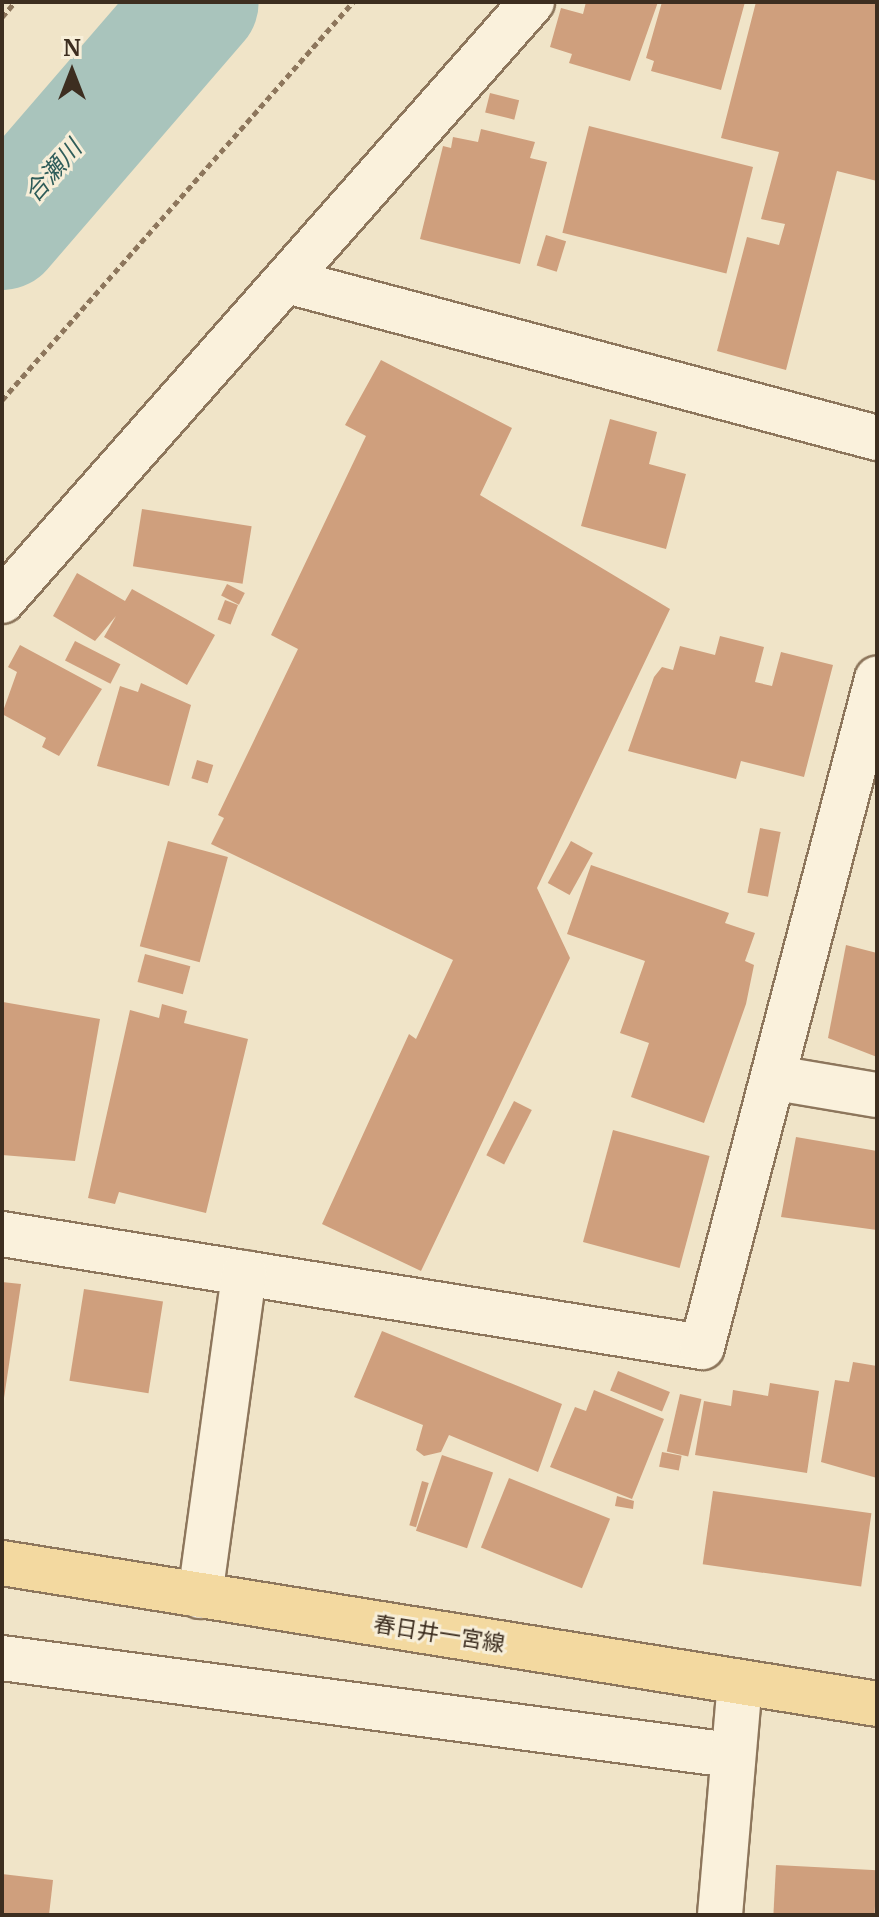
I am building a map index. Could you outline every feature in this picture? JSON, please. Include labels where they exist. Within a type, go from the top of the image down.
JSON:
[{"type":"main road","name":"春日井一宮線","points":[[2,1563],[877,1704]]},
{"type":"street","points":[[2,601],[532,2]]},
{"type":"street","points":[[287,281],[877,438]]},
{"type":"street","points":[[2,1234],[702,1347],[776,1078],[877,679]]},
{"type":"street","points":[[776,1078],[877,1095]]},
{"type":"street","points":[[200,1596],[244,1273]]},
{"type":"street","points":[[2,1658],[730,1755]]},
{"type":"street","points":[[720,1915],[730,1755],[740,1683]]},
{"type":"path","points":[[2,17],[15,2]]},
{"type":"path","points":[[2,400],[353,2]]},
{"type":"building","points":[[586,2],[658,2],[630,81],[569,63],[572,54],[550,47],[561,8],[583,14]]},
{"type":"building","points":[[662,2],[745,2],[721,90],[651,71],[654,61],[646,58]]},
{"type":"building","points":[[756,2],[877,2],[877,181],[837,171],[786,370],[717,351],[747,237],[779,245],[785,224],[761,219],[779,152],[721,138]]},
{"type":"building","points":[[490,93],[519,100],[514,120],[485,112]]},
{"type":"building","points":[[589,126],[753,167],[726,274],[562,233]]},
{"type":"building","points":[[481,129],[535,142],[530,158],[547,162],[520,264],[420,239],[443,146],[451,148],[453,137],[478,142]]},
{"type":"building","points":[[546,235],[566,241],[557,272],[537,266]]},
{"type":"building","points":[[381,360],[512,428],[480,495],[670,609],[537,888],[570,958],[421,1271],[322,1224],[409,1034],[416,1039],[453,960],[211,844],[224,818],[218,815],[298,649],[271,635],[366,436],[345,425]]},
{"type":"building","points":[[610,419],[657,432],[649,464],[686,474],[666,549],[581,526]]},
{"type":"building","points":[[142,509],[252,526],[243,584],[133,566]]},
{"type":"building","points":[[77,573],[125,601],[132,589],[215,635],[187,685],[104,637],[116,616],[95,641],[53,616]]},
{"type":"building","points":[[227,584],[245,593],[239,605],[221,596]]},
{"type":"building","points":[[225,600],[238,605],[231,625],[217,620]]},
{"type":"building","points":[[720,636],[764,647],[755,682],[772,686],[781,652],[833,665],[804,777],[741,761],[736,779],[628,751],[654,677],[662,667],[673,670],[680,646],[715,655]]},
{"type":"building","points":[[75,641],[120,664],[110,684],[65,661]]},
{"type":"building","points":[[20,645],[102,689],[59,756],[42,747],[46,738],[2,714],[17,672],[8,667]]},
{"type":"building","points":[[141,683],[191,705],[169,786],[97,766],[120,686],[138,692]]},
{"type":"building","points":[[197,760],[213,765],[208,783],[191,778]]},
{"type":"building","points":[[760,828],[781,832],[768,897],[747,893]]},
{"type":"building","points":[[168,841],[228,857],[200,962],[140,946]]},
{"type":"building","points":[[571,841],[593,853],[570,895],[548,883]]},
{"type":"building","points":[[591,865],[729,913],[725,923],[755,933],[745,961],[754,965],[746,1004],[704,1123],[631,1097],[649,1043],[620,1033],[645,961],[567,934]]},
{"type":"building","points":[[846,945],[877,953],[877,1057],[828,1038]]},
{"type":"building","points":[[145,954],[190,966],[183,994],[137,982]]},
{"type":"building","points":[[3,1002],[100,1019],[75,1161],[2,1155]]},
{"type":"building","points":[[162,1004],[187,1011],[184,1023],[248,1039],[206,1213],[119,1192],[115,1204],[88,1198],[130,1010],[159,1018]]},
{"type":"building","points":[[514,1101],[532,1110],[504,1164],[486,1155]]},
{"type":"building","points":[[613,1130],[710,1156],[680,1268],[583,1242]]},
{"type":"building","points":[[796,1137],[877,1151],[877,1230],[781,1217]]},
{"type":"building","points":[[2,1282],[21,1284],[4,1398],[2,1397]]},
{"type":"building","points":[[84,1289],[163,1302],[148,1393],[69,1381]]},
{"type":"building","points":[[382,1331],[562,1404],[538,1472],[449,1435],[441,1452],[424,1456],[416,1450],[423,1425],[354,1397]]},
{"type":"building","points":[[853,1362],[877,1366],[877,1478],[821,1462],[835,1380],[849,1382]]},
{"type":"building","points":[[618,1371],[670,1392],[662,1411],[610,1390]]},
{"type":"building","points":[[770,1383],[819,1391],[807,1473],[695,1455],[704,1401],[731,1406],[733,1390],[768,1396]]},
{"type":"building","points":[[594,1390],[664,1419],[632,1499],[550,1467],[575,1407],[586,1411]]},
{"type":"building","points":[[680,1394],[701,1399],[688,1456],[667,1451]]},
{"type":"building","points":[[662,1452],[682,1456],[679,1471],[659,1467]]},
{"type":"building","points":[[442,1455],[493,1473],[467,1548],[416,1531]]},
{"type":"building","points":[[509,1478],[610,1519],[582,1588],[481,1548]]},
{"type":"building","points":[[422,1481],[429,1483],[416,1527],[409,1525]]},
{"type":"building","points":[[713,1491],[871,1513],[861,1587],[703,1564]]},
{"type":"building","points":[[617,1496],[634,1501],[633,1509],[615,1506]]},
{"type":"building","points":[[776,1865],[877,1870],[875,1915],[773,1915]]},
{"type":"building","points":[[2,1874],[53,1880],[49,1915],[2,1915]]},
{"type":"waterway","name":"合瀬川","points":[[2,230],[199,2]]}]
